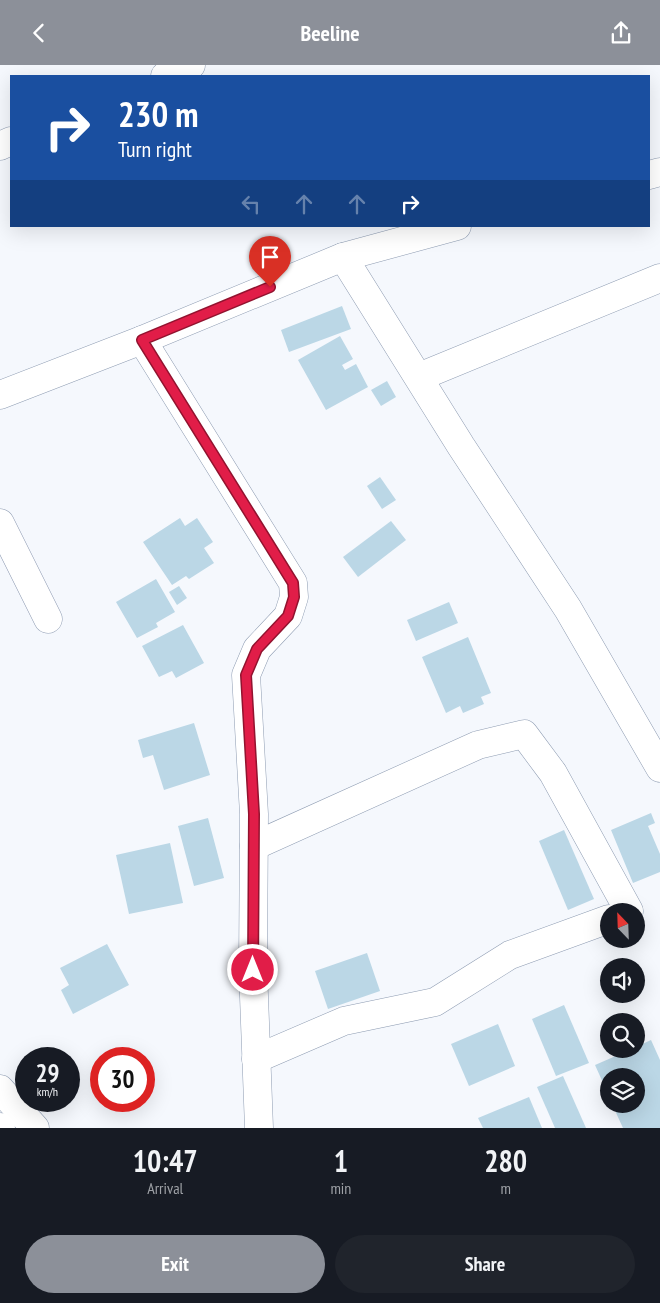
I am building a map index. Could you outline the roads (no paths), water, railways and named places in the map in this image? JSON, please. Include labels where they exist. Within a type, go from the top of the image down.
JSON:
[{"type":"street","points":[[167,75],[191,65]]},
{"type":"street","points":[[0,395],[142,340],[343,257],[454,227]]},
{"type":"street","points":[[343,257],[461,446],[568,609],[660,768]]},
{"type":"street","points":[[419,377],[660,278]]},
{"type":"street","points":[[142,340],[293,583],[294,597],[288,616],[257,649],[246,675],[254,814],[253,970],[259,1128]]},
{"type":"street","points":[[0,523],[48,619]]},
{"type":"street","points":[[254,846],[478,745],[524,734],[553,773],[625,903]]},
{"type":"street","points":[[256,1059],[344,1021],[435,1002],[510,955],[600,922]]},
{"type":"street","points":[[0,1089],[35,1128]]}]
